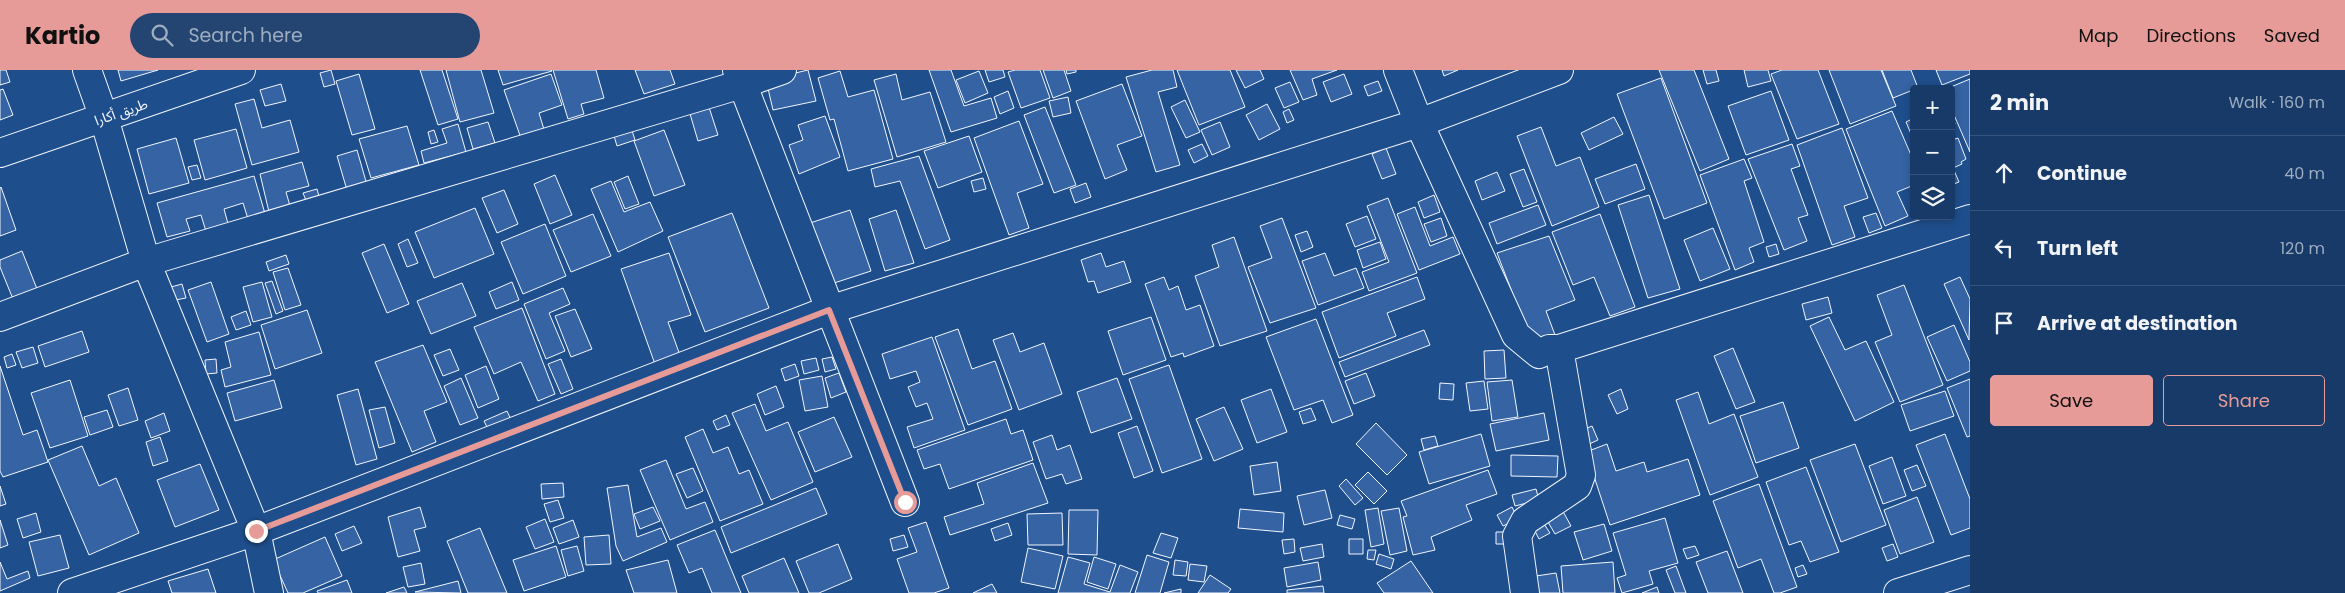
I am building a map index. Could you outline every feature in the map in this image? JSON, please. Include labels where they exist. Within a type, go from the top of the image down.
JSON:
[{"type":"street","points":[[86,70],[104,118],[146,262],[256,531],[269,593]]},
{"type":"street","name":"طريق أكارا","points":[[0,153],[241,70]]},
{"type":"street","points":[[0,317],[146,262],[739,77],[782,70]]},
{"type":"street","points":[[1398,70],[1419,123],[1516,335],[1540,354],[1549,348],[1559,349],[1970,219]]},
{"type":"street","points":[[72,593],[256,531],[829,310],[1419,123],[1559,70]]},
{"type":"street","points":[[739,77],[905,502]]},
{"type":"street","points":[[1525,593],[1517,536],[1525,521],[1577,486],[1581,475],[1559,349]]},
{"type":"street","points":[[1898,593],[1970,570]]},
{"type":"building","points":[[0,70],[6,70],[10,82],[0,85]]},
{"type":"building","points":[[118,70],[158,70],[121,81]]},
{"type":"building","points":[[331,70],[335,84],[324,87],[320,73]]},
{"type":"building","points":[[420,70],[442,70],[458,119],[438,125]]},
{"type":"building","points":[[446,70],[481,70],[494,113],[460,122]]},
{"type":"building","points":[[498,70],[551,70],[552,71],[503,85]]},
{"type":"building","points":[[553,70],[596,70],[604,98],[581,104],[584,114],[568,119]]},
{"type":"building","points":[[635,70],[670,70],[675,84],[644,94]]},
{"type":"building","points":[[808,70],[816,101],[773,110],[766,80]]},
{"type":"building","points":[[929,70],[951,70],[964,106],[991,98],[997,118],[951,132]]},
{"type":"building","points":[[985,70],[1003,70],[1005,77],[989,82]]},
{"type":"building","points":[[1015,70],[1040,70],[1050,98],[1021,108],[1008,72]]},
{"type":"building","points":[[1043,70],[1064,70],[1071,91],[1053,98]]},
{"type":"building","points":[[1066,70],[1076,70],[1076,72],[1067,74]]},
{"type":"building","points":[[1152,70],[1173,70],[1177,87],[1158,92],[1180,165],[1156,172],[1126,77]]},
{"type":"building","points":[[1177,70],[1230,70],[1245,107],[1199,125]]},
{"type":"building","points":[[1236,70],[1260,70],[1264,79],[1245,88]]},
{"type":"building","points":[[1290,70],[1337,70],[1312,79],[1317,95],[1303,100]]},
{"type":"building","points":[[1442,70],[1458,70],[1444,76]]},
{"type":"building","points":[[1659,70],[1694,70],[1729,159],[1700,171]]},
{"type":"building","points":[[1703,70],[1716,70],[1719,81],[1707,84]]},
{"type":"building","points":[[1744,70],[1768,70],[1771,81],[1748,87]]},
{"type":"building","points":[[1782,70],[1818,70],[1839,124],[1797,139],[1771,74]]},
{"type":"building","points":[[1829,70],[1881,70],[1896,106],[1850,124]]},
{"type":"building","points":[[1882,70],[1911,70],[1917,85],[1910,85],[1910,91],[1893,98]]},
{"type":"building","points":[[1936,70],[1970,70],[1970,74],[1942,85]]},
{"type":"building","points":[[840,71],[848,97],[874,90],[893,159],[848,171],[834,119],[830,120],[818,78]]},
{"type":"building","points":[[979,71],[988,93],[965,103],[956,80]]},
{"type":"building","points":[[359,74],[375,129],[352,135],[336,81]]},
{"type":"building","points":[[551,74],[562,105],[539,113],[546,136],[523,144],[504,90]]},
{"type":"building","points":[[896,74],[902,100],[930,92],[946,142],[897,157],[874,80]]},
{"type":"building","points":[[1344,74],[1352,94],[1331,102],[1323,82]]},
{"type":"building","points":[[1661,78],[1707,203],[1664,219],[1617,94]]},
{"type":"building","points":[[1970,79],[1970,152],[1955,117],[1955,85]]},
{"type":"building","points":[[1378,81],[1382,91],[1368,96],[1364,86]]},
{"type":"building","points":[[1290,82],[1299,102],[1284,108],[1275,88]]},
{"type":"building","points":[[281,84],[286,101],[265,106],[260,90]]},
{"type":"building","points":[[1122,84],[1142,136],[1117,145],[1127,170],[1105,179],[1076,101]]},
{"type":"building","points":[[3,89],[13,115],[0,120],[0,90]]},
{"type":"building","points":[[1008,91],[1014,108],[1000,114],[994,97]]},
{"type":"building","points":[[1771,91],[1789,140],[1746,155],[1728,106]]},
{"type":"building","points":[[1068,97],[1071,113],[1053,117],[1049,101]]},
{"type":"building","points":[[254,99],[262,128],[290,120],[299,152],[252,165],[235,104]]},
{"type":"building","points":[[1185,100],[1200,132],[1186,138],[1171,107]]},
{"type":"building","points":[[707,101],[718,135],[698,141],[688,107]]},
{"type":"building","points":[[1267,104],[1280,129],[1259,140],[1246,115]]},
{"type":"building","points":[[1045,107],[1076,185],[1054,193],[1024,115]]},
{"type":"building","points":[[1289,109],[1294,120],[1287,123],[1283,112]]},
{"type":"building","points":[[1892,111],[1910,153],[1910,187],[1897,192],[1908,216],[1885,226],[1846,129]]},
{"type":"building","points":[[825,116],[840,157],[799,174],[789,145],[803,140],[798,125]]},
{"type":"building","points":[[1614,117],[1623,134],[1589,150],[1581,133]]},
{"type":"building","points":[[1910,120],[1910,132],[1906,122]]},
{"type":"building","points":[[629,121],[635,140],[617,146],[611,126]]},
{"type":"building","points":[[1019,121],[1043,184],[1017,193],[1029,228],[1009,235],[974,138]]},
{"type":"building","points":[[488,122],[495,143],[473,149],[467,128]]},
{"type":"building","points":[[1220,122],[1230,147],[1212,155],[1201,130]]},
{"type":"building","points":[[458,124],[466,152],[424,163],[421,151],[447,143],[442,129]]},
{"type":"building","points":[[407,126],[419,165],[371,178],[359,139]]},
{"type":"building","points":[[1541,127],[1556,166],[1580,157],[1599,207],[1552,226],[1517,136]]},
{"type":"building","points":[[1842,128],[1868,198],[1844,206],[1855,237],[1832,245],[1797,145]]},
{"type":"building","points":[[236,129],[247,168],[205,180],[194,140]]},
{"type":"building","points":[[434,130],[438,142],[431,144],[428,132]]},
{"type":"building","points":[[664,130],[685,185],[654,196],[634,141]]},
{"type":"building","points":[[969,136],[982,172],[938,188],[924,151]]},
{"type":"building","points":[[176,138],[189,183],[149,194],[137,149]]},
{"type":"building","points":[[1958,138],[1966,159],[1961,162],[1962,164],[1955,167],[1955,139]]},
{"type":"building","points":[[1202,144],[1208,156],[1194,163],[1188,150]]},
{"type":"building","points":[[1792,144],[1800,166],[1791,169],[1808,215],[1798,218],[1807,241],[1784,250],[1748,159]]},
{"type":"building","points":[[1386,148],[1396,174],[1382,179],[1372,154]]},
{"type":"building","points":[[357,150],[369,192],[349,197],[337,156]]},
{"type":"building","points":[[919,156],[950,240],[925,249],[900,181],[875,187],[871,169]]},
{"type":"building","points":[[1744,159],[1752,178],[1744,181],[1764,242],[1749,248],[1754,262],[1735,270],[1700,175]]},
{"type":"building","points":[[302,162],[309,186],[286,192],[290,206],[269,212],[260,174]]},
{"type":"building","points":[[1636,164],[1645,189],[1605,204],[1595,179]]},
{"type":"building","points":[[197,165],[201,178],[192,180],[188,167]]},
{"type":"building","points":[[1524,169],[1537,202],[1523,207],[1510,174]]},
{"type":"building","points":[[1497,172],[1505,191],[1482,200],[1475,181]]},
{"type":"building","points":[[1955,173],[1959,182],[1955,184]]},
{"type":"building","points":[[555,175],[572,215],[550,224],[534,184]]},
{"type":"building","points":[[254,176],[266,217],[249,222],[243,203],[224,209],[230,231],[208,238],[201,215],[186,219],[190,231],[167,237],[157,203]]},
{"type":"building","points":[[628,176],[639,204],[625,209],[614,182]]},
{"type":"building","points":[[983,178],[986,189],[974,192],[971,181]]},
{"type":"building","points":[[611,181],[624,212],[650,202],[663,231],[618,252],[591,189]]},
{"type":"building","points":[[1086,183],[1091,197],[1075,203],[1070,189]]},
{"type":"building","points":[[0,188],[16,230],[0,236]]},
{"type":"building","points":[[317,189],[320,200],[307,203],[303,193]]},
{"type":"building","points":[[504,190],[518,224],[497,233],[482,198]]},
{"type":"building","points":[[1434,195],[1440,212],[1424,218],[1418,202]]},
{"type":"building","points":[[1649,195],[1680,289],[1648,298],[1618,205]]},
{"type":"building","points":[[1388,198],[1417,273],[1369,291],[1362,272],[1389,262],[1367,206]]},
{"type":"building","points":[[1538,205],[1546,225],[1497,244],[1489,223]]},
{"type":"building","points":[[1415,207],[1430,246],[1453,237],[1460,254],[1419,270],[1397,214]]},
{"type":"building","points":[[475,208],[494,254],[434,278],[415,232]]},
{"type":"building","points":[[850,210],[871,271],[831,284],[810,223]]},
{"type":"building","points":[[896,210],[914,263],[885,271],[869,219]]},
{"type":"building","points":[[732,213],[769,308],[705,332],[668,237]]},
{"type":"building","points":[[1876,213],[1882,228],[1869,233],[1863,217]]},
{"type":"building","points":[[593,214],[611,256],[571,272],[553,230]]},
{"type":"building","points":[[1600,214],[1635,307],[1610,316],[1594,277],[1573,285],[1552,232]]},
{"type":"building","points":[[1367,216],[1376,239],[1355,247],[1346,224]]},
{"type":"building","points":[[1282,218],[1316,308],[1270,323],[1248,267],[1272,258],[1260,226]]},
{"type":"building","points":[[1441,218],[1447,236],[1431,242],[1424,224]]},
{"type":"building","points":[[545,224],[566,276],[523,294],[501,242]]},
{"type":"building","points":[[1713,228],[1730,269],[1700,281],[1684,240]]},
{"type":"building","points":[[1307,231],[1313,247],[1301,252],[1295,235]]},
{"type":"building","points":[[1549,236],[1575,300],[1546,311],[1555,335],[1532,344],[1497,253]]},
{"type":"building","points":[[1234,237],[1267,331],[1220,346],[1195,276],[1219,267],[1212,245]]},
{"type":"building","points":[[408,239],[418,263],[407,267],[398,244]]},
{"type":"building","points":[[1380,242],[1386,259],[1363,268],[1357,250]]},
{"type":"building","points":[[384,244],[409,304],[387,313],[362,253]]},
{"type":"building","points":[[1776,244],[1779,254],[1769,257],[1766,247]]},
{"type":"building","points":[[22,251],[39,294],[15,304],[0,267],[0,260]]},
{"type":"building","points":[[669,253],[691,315],[668,322],[681,358],[656,367],[621,269]]},
{"type":"building","points":[[1101,253],[1106,267],[1124,261],[1131,282],[1098,293],[1094,281],[1088,282],[1081,260]]},
{"type":"building","points":[[1325,253],[1334,276],[1356,268],[1364,288],[1318,305],[1302,261]]},
{"type":"building","points":[[286,255],[289,264],[269,271],[266,262]]},
{"type":"building","points":[[288,268],[301,305],[285,310],[273,272]]},
{"type":"building","points":[[1164,277],[1169,290],[1178,286],[1186,310],[1200,305],[1214,346],[1184,357],[1183,353],[1171,357],[1145,284]]},
{"type":"building","points":[[1417,277],[1425,299],[1387,313],[1396,336],[1339,358],[1322,312]]},
{"type":"building","points":[[1960,277],[1970,299],[1969,340],[1944,284]]},
{"type":"building","points":[[272,281],[283,311],[276,314],[265,283]]},
{"type":"building","points":[[211,282],[229,334],[207,342],[188,290]]},
{"type":"building","points":[[262,282],[272,317],[253,322],[243,287]]},
{"type":"building","points":[[512,282],[519,300],[496,309],[489,292]]},
{"type":"building","points":[[462,283],[476,316],[431,334],[417,301]]},
{"type":"building","points":[[182,284],[186,298],[175,300],[171,287]]},
{"type":"building","points":[[1904,285],[1943,385],[1900,402],[1875,342],[1892,335],[1877,295]]},
{"type":"building","points":[[563,288],[570,304],[549,313],[565,351],[546,359],[524,304]]},
{"type":"building","points":[[1828,297],[1832,313],[1806,320],[1802,304]]},
{"type":"building","points":[[522,308],[555,394],[538,401],[521,362],[494,374],[474,327]]},
{"type":"building","points":[[575,309],[592,349],[571,357],[555,316]]},
{"type":"building","points":[[307,310],[322,353],[275,369],[261,325]]},
{"type":"building","points":[[246,311],[251,325],[236,330],[231,317]]},
{"type":"building","points":[[1151,317],[1166,360],[1123,375],[1108,331]]},
{"type":"building","points":[[1829,317],[1845,350],[1866,341],[1894,402],[1855,421],[1810,326]]},
{"type":"building","points":[[1316,319],[1353,415],[1332,423],[1323,400],[1294,410],[1266,337]]},
{"type":"building","points":[[1954,325],[1970,362],[1970,371],[1947,381],[1927,337]]},
{"type":"building","points":[[958,329],[972,369],[995,361],[1012,409],[968,425],[935,337]]},
{"type":"building","points":[[1424,330],[1430,345],[1345,377],[1339,362]]},
{"type":"building","points":[[82,331],[89,352],[45,367],[38,346]]},
{"type":"building","points":[[259,332],[271,375],[225,387],[221,370],[231,367],[225,342]]},
{"type":"building","points":[[1013,333],[1020,352],[1044,343],[1062,394],[1019,410],[993,340]]},
{"type":"building","points":[[932,337],[965,430],[914,448],[907,427],[933,419],[927,403],[916,407],[908,387],[920,382],[916,371],[890,379],[882,354]]},
{"type":"building","points":[[423,345],[447,402],[424,411],[436,442],[412,452],[375,362]]},
{"type":"building","points":[[33,347],[38,363],[22,368],[16,352]]},
{"type":"building","points":[[1733,348],[1755,402],[1736,409],[1714,356]]},
{"type":"building","points":[[450,349],[459,370],[443,376],[434,355]]},
{"type":"building","points":[[1504,350],[1506,378],[1485,379],[1484,351]]},
{"type":"building","points":[[12,354],[16,365],[7,368],[4,357]]},
{"type":"building","points":[[832,357],[836,369],[825,372],[822,359]]},
{"type":"building","points":[[816,358],[819,370],[804,374],[801,361]]},
{"type":"building","points":[[216,359],[217,373],[206,374],[205,360]]},
{"type":"building","points":[[561,359],[573,389],[561,394],[548,364]]},
{"type":"building","points":[[795,364],[799,376],[785,381],[781,369]]},
{"type":"building","points":[[1169,365],[1202,459],[1162,473],[1129,379]]},
{"type":"building","points":[[0,366],[23,435],[37,430],[48,462],[3,477],[0,471]]},
{"type":"building","points":[[486,366],[499,399],[478,408],[465,375]]},
{"type":"building","points":[[839,373],[846,392],[831,398],[825,378]]},
{"type":"building","points":[[1366,373],[1375,396],[1354,404],[1345,381]]},
{"type":"building","points":[[822,376],[828,407],[805,411],[799,380]]},
{"type":"building","points":[[461,378],[478,418],[460,425],[444,386]]},
{"type":"building","points":[[1117,378],[1132,419],[1091,433],[1077,392]]},
{"type":"building","points":[[1970,379],[1970,436],[1967,437],[1947,388]]},
{"type":"building","points":[[70,380],[88,436],[50,448],[31,393]]},
{"type":"building","points":[[274,380],[282,408],[235,421],[227,393]]},
{"type":"building","points":[[1512,380],[1518,417],[1492,421],[1487,382]]},
{"type":"building","points":[[1484,381],[1488,409],[1470,411],[1466,383]]},
{"type":"building","points":[[1440,383],[1454,384],[1453,400],[1439,399]]},
{"type":"building","points":[[776,386],[784,407],[765,415],[757,394]]},
{"type":"building","points":[[128,388],[138,420],[119,426],[108,395]]},
{"type":"building","points":[[358,389],[377,459],[356,465],[337,395]]},
{"type":"building","points":[[1271,389],[1287,432],[1257,443],[1241,400]]},
{"type":"building","points":[[1621,389],[1628,409],[1617,414],[1608,395]]},
{"type":"building","points":[[1945,391],[1954,416],[1910,431],[1901,405]]},
{"type":"building","points":[[1698,392],[1709,424],[1734,414],[1758,477],[1710,495],[1676,400]]},
{"type":"building","points":[[1783,402],[1799,448],[1756,463],[1740,416]]},
{"type":"building","points":[[755,404],[766,431],[788,422],[813,482],[771,500],[732,413]]},
{"type":"building","points":[[385,407],[395,443],[379,448],[369,410]]},
{"type":"building","points":[[1224,407],[1243,449],[1214,461],[1196,419]]},
{"type":"building","points":[[1311,408],[1316,420],[1303,424],[1299,412]]},
{"type":"building","points":[[107,410],[113,427],[90,435],[84,417]]},
{"type":"building","points":[[507,411],[512,422],[489,431],[484,421]]},
{"type":"building","points":[[164,413],[170,431],[151,438],[145,421]]},
{"type":"building","points":[[1544,413],[1549,440],[1496,451],[1490,424]]},
{"type":"building","points":[[726,415],[730,425],[717,430],[713,421]]},
{"type":"building","points":[[834,417],[852,457],[815,472],[798,432]]},
{"type":"building","points":[[1006,419],[1011,434],[1023,430],[1033,460],[949,489],[940,464],[924,469],[917,450]]},
{"type":"building","points":[[1376,423],[1407,455],[1387,475],[1356,444]]},
{"type":"building","points":[[1137,426],[1153,471],[1134,478],[1118,433]]},
{"type":"building","points":[[1592,426],[1598,440],[1587,445],[1581,431]]},
{"type":"building","points":[[703,429],[713,453],[728,447],[739,474],[749,470],[763,504],[720,521],[685,437]]},
{"type":"building","points":[[1481,434],[1490,466],[1429,484],[1419,452]]},
{"type":"building","points":[[1945,434],[1970,499],[1970,528],[1951,535],[1916,445]]},
{"type":"building","points":[[1052,435],[1057,450],[1070,445],[1082,479],[1066,484],[1062,474],[1046,479],[1033,442]]},
{"type":"building","points":[[1435,436],[1438,446],[1424,450],[1421,439]]},
{"type":"building","points":[[160,437],[168,461],[153,466],[146,442]]},
{"type":"building","points":[[1607,444],[1616,471],[1644,462],[1647,472],[1688,459],[1700,495],[1610,525],[1586,452]]},
{"type":"building","points":[[1855,444],[1886,525],[1841,542],[1810,460]]},
{"type":"building","points":[[82,446],[99,486],[116,478],[139,533],[89,555],[48,460]]},
{"type":"building","points":[[1511,455],[1558,456],[1557,477],[1511,476]]},
{"type":"building","points":[[1892,457],[1906,496],[1883,504],[1869,466]]},
{"type":"building","points":[[666,460],[686,509],[705,502],[713,522],[670,540],[640,470]]},
{"type":"building","points":[[1277,462],[1281,491],[1254,495],[1250,466]]},
{"type":"building","points":[[1033,463],[1048,503],[950,535],[944,517],[984,504],[977,483]]},
{"type":"building","points":[[200,464],[219,510],[175,527],[157,480]]},
{"type":"building","points":[[1917,465],[1926,486],[1912,491],[1904,470]]},
{"type":"building","points":[[1806,467],[1839,552],[1810,562],[1801,541],[1789,545],[1766,482]]},
{"type":"building","points":[[693,468],[703,491],[687,498],[676,474]]},
{"type":"building","points":[[1488,470],[1497,494],[1466,505],[1472,520],[1431,537],[1435,550],[1413,555],[1403,517],[1407,516],[1401,501]]},
{"type":"building","points":[[1368,472],[1387,491],[1374,504],[1355,485]]},
{"type":"building","points":[[1346,479],[1363,498],[1355,505],[1339,486]]},
{"type":"building","points":[[563,483],[564,497],[542,499],[541,484]]},
{"type":"building","points":[[1759,484],[1797,587],[1780,593],[1774,593],[1761,559],[1738,568],[1713,501]]},
{"type":"building","points":[[628,485],[637,537],[661,528],[667,542],[623,561],[616,546],[607,488]]},
{"type":"building","points":[[0,486],[6,504],[0,506]]},
{"type":"building","points":[[816,488],[827,514],[731,553],[721,527]]},
{"type":"building","points":[[1536,489],[1539,500],[1515,506],[1512,495]]},
{"type":"building","points":[[1325,490],[1332,518],[1304,525],[1297,496]]},
{"type":"building","points":[[1917,497],[1934,542],[1900,554],[1884,510]]},
{"type":"building","points":[[558,500],[564,518],[550,522],[544,504]]},
{"type":"building","points":[[1560,506],[1571,526],[1555,534],[1544,515]]},
{"type":"building","points":[[420,507],[426,527],[414,530],[420,551],[398,557],[388,517]]},
{"type":"building","points":[[653,507],[660,521],[640,529],[634,514]]},
{"type":"building","points":[[1512,507],[1518,519],[1503,526],[1497,515]]},
{"type":"building","points":[[1378,508],[1384,544],[1371,547],[1365,510]]},
{"type":"building","points":[[1399,508],[1407,551],[1390,555],[1381,511]]},
{"type":"building","points":[[1240,509],[1284,513],[1283,532],[1238,528]]},
{"type":"building","points":[[1069,510],[1098,510],[1097,555],[1068,554]]},
{"type":"building","points":[[36,513],[41,532],[23,538],[17,519]]},
{"type":"building","points":[[1062,513],[1063,545],[1028,545],[1027,514]]},
{"type":"building","points":[[1340,515],[1355,519],[1352,529],[1337,525]]},
{"type":"building","points":[[1665,518],[1678,563],[1649,571],[1653,584],[1622,593],[1617,578],[1626,575],[1613,533]]},
{"type":"building","points":[[545,519],[554,542],[535,549],[526,527]]},
{"type":"building","points":[[0,520],[8,545],[0,548]]},
{"type":"building","points":[[573,520],[579,537],[559,544],[553,528]]},
{"type":"building","points":[[926,522],[949,588],[934,593],[909,593],[897,559],[917,552],[908,528]]},
{"type":"building","points":[[1008,523],[1012,535],[995,541],[991,529]]},
{"type":"building","points":[[1544,524],[1550,533],[1539,539],[1534,529]]},
{"type":"building","points":[[1604,524],[1612,551],[1583,560],[1574,532]]},
{"type":"building","points":[[354,526],[362,543],[342,551],[335,534]]},
{"type":"building","points":[[480,528],[507,593],[468,593],[447,541]]},
{"type":"building","points":[[715,530],[741,593],[712,593],[702,568],[689,573],[677,545]]},
{"type":"building","points":[[1496,532],[1504,532],[1504,544],[1496,544]]},
{"type":"building","points":[[1161,533],[1178,538],[1171,558],[1153,553]]},
{"type":"building","points":[[60,535],[69,568],[38,576],[29,542]]},
{"type":"building","points":[[609,535],[611,564],[586,565],[584,537]]},
{"type":"building","points":[[904,535],[908,547],[893,551],[890,539]]},
{"type":"building","points":[[325,537],[342,576],[303,593],[288,593],[273,560]]},
{"type":"building","points":[[1294,539],[1295,552],[1284,554],[1282,540]]},
{"type":"building","points":[[1349,539],[1363,539],[1363,554],[1349,554]]},
{"type":"building","points":[[838,544],[852,579],[819,593],[809,593],[796,561]]},
{"type":"building","points":[[1322,544],[1324,557],[1303,561],[1300,548]]},
{"type":"building","points":[[1893,544],[1898,557],[1887,561],[1882,548]]},
{"type":"building","points":[[556,546],[566,577],[524,591],[513,560]]},
{"type":"building","points":[[577,546],[584,571],[568,576],[561,550]]},
{"type":"building","points":[[1695,546],[1699,555],[1687,559],[1683,549]]},
{"type":"building","points":[[1028,548],[1063,556],[1055,589],[1021,582]]},
{"type":"building","points":[[1368,550],[1376,550],[1374,560],[1367,559]]},
{"type":"building","points":[[1727,551],[1743,593],[1708,593],[1696,562]]},
{"type":"building","points":[[1379,554],[1394,559],[1391,569],[1376,564]]},
{"type":"building","points":[[1147,555],[1169,562],[1160,593],[1135,593]]},
{"type":"building","points":[[1068,557],[1090,563],[1084,584],[1110,592],[1120,565],[1138,572],[1130,593],[1058,593]]},
{"type":"building","points":[[1094,557],[1116,564],[1108,589],[1087,582]]},
{"type":"building","points":[[784,558],[799,593],[749,593],[742,576]]},
{"type":"building","points":[[668,560],[677,593],[634,593],[626,570]]},
{"type":"building","points":[[1175,560],[1188,562],[1186,576],[1173,575]]},
{"type":"building","points":[[1411,561],[1433,593],[1384,593],[1377,583]]},
{"type":"building","points":[[0,562],[7,579],[28,571],[30,578],[0,591]]},
{"type":"building","points":[[1318,562],[1321,580],[1287,587],[1284,568]]},
{"type":"building","points":[[1613,562],[1615,593],[1563,593],[1561,566]]},
{"type":"building","points":[[421,563],[425,584],[408,587],[403,567]]},
{"type":"building","points":[[1190,564],[1207,566],[1204,582],[1188,580]]},
{"type":"building","points":[[1803,565],[1807,574],[1798,577],[1795,568]]},
{"type":"building","points":[[1676,566],[1686,593],[1675,593],[1666,570]]},
{"type":"building","points":[[208,569],[216,593],[172,593],[168,581]]},
{"type":"building","points":[[1556,573],[1560,593],[1539,593],[1536,576]]},
{"type":"building","points":[[1210,575],[1231,589],[1228,593],[1198,593]]},
{"type":"building","points":[[347,580],[352,593],[318,593],[317,591]]},
{"type":"building","points":[[458,581],[461,593],[415,592]]},
{"type":"building","points":[[992,584],[997,593],[973,593]]},
{"type":"building","points":[[1323,586],[1324,593],[1287,593],[1287,590]]},
{"type":"building","points":[[404,587],[407,593],[386,593]]},
{"type":"building","points":[[1657,587],[1659,593],[1642,593]]},
{"type":"building","points":[[1181,589],[1181,593],[1164,593]]},
{"type":"route","points":[[256,531],[829,310],[905,502]]}]
